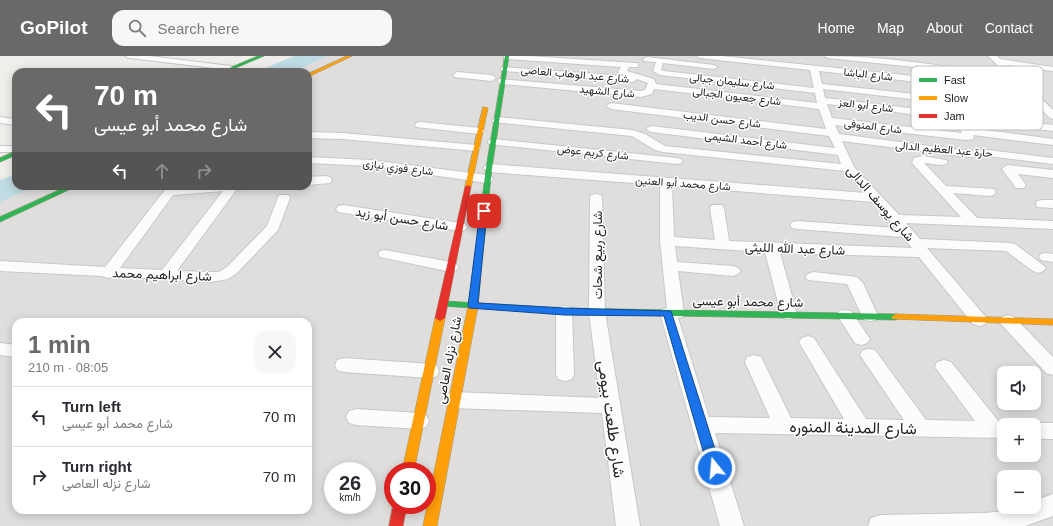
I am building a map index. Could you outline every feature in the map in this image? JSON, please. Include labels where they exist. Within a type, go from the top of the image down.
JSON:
[{"type":"street","points":[[129,56],[213,68]]},
{"type":"street","points":[[232,68],[262,56]]},
{"type":"street","points":[[312,74],[350,56]]},
{"type":"street","points":[[605,64],[614,56]]},
{"type":"street","name":"شارع الباشا","points":[[700,56],[788,65],[817,87],[900,79],[911,80]]},
{"type":"street","points":[[788,65],[789,56]]},
{"type":"street","points":[[828,56],[924,66]]},
{"type":"street","points":[[901,56],[938,60]]},
{"type":"street","points":[[507,57],[579,59],[605,64],[626,65],[639,65],[648,58],[723,68]]},
{"type":"street","name":"شارع نزله العاصى","points":[[430,526],[453,400],[473,306],[488,174],[507,57]]},
{"type":"street","points":[[995,59],[1003,66]]},
{"type":"street","points":[[995,59],[1036,66]]},
{"type":"street","name":"شارع سليمان جبالى","points":[[660,60],[657,70],[663,73],[817,87]]},
{"type":"street","points":[[626,65],[622,72],[648,83],[650,92],[642,98]]},
{"type":"street","points":[[1043,67],[1053,69]]},
{"type":"street","points":[[881,68],[895,70],[900,79]]},
{"type":"street","points":[[457,75],[492,77],[504,75]]},
{"type":"street","name":"شارع عبد الوهاب العاصى","points":[[504,75],[648,83]]},
{"type":"street","name":"شارع الشهيد","points":[[504,75],[620,92],[642,98],[831,129]]},
{"type":"street","name":"شارع جعيون الجبالى","points":[[648,83],[817,87]]},
{"type":"street","points":[[817,87],[911,97]]},
{"type":"street","name":"شارع أبو العز","points":[[817,87],[911,104]]},
{"type":"street","name":"شارع يوسف الدالى","points":[[817,87],[840,152],[849,168],[896,219],[979,320]]},
{"type":"street","name":"شارع حسن الديب","points":[[620,92],[609,108],[831,129]]},
{"type":"street","name":"شارع الباشا","points":[[1043,100],[1053,102]]},
{"type":"street","name":"شارع نزله العاصى","points":[[410,462],[486,101]]},
{"type":"street","points":[[1043,106],[1053,116]]},
{"type":"street","points":[[0,120],[12,122]]},
{"type":"street","points":[[497,120],[633,133],[641,135],[656,147],[663,149],[849,168]]},
{"type":"street","points":[[420,125],[480,131]]},
{"type":"street","name":"شارع أبو العز","points":[[1043,127],[1053,128]]},
{"type":"street","name":"شارع أحمد الشيمى","points":[[651,128],[840,152]]},
{"type":"street","name":"شارع المنوفى","points":[[831,129],[966,137],[968,137],[966,131],[970,131],[1053,142]]},
{"type":"street","name":"حارة عبد العظيم الدالى","points":[[831,129],[968,154],[988,153],[1053,161]]},
{"type":"street","points":[[312,135],[343,136],[476,148]]},
{"type":"street","name":"شارع كريم عوض","points":[[493,142],[693,162]]},
{"type":"street","points":[[0,149],[12,149]]},
{"type":"street","points":[[0,160],[12,156]]},
{"type":"street","points":[[963,164],[923,159],[918,160],[918,163],[973,222]]},
{"type":"street","name":"شارع فوزي نيازى","points":[[312,160],[370,163],[470,176],[488,174]]},
{"type":"street","points":[[1020,185],[1008,169],[1053,174]]},
{"type":"street","name":"شارع محمد أبو العنين","points":[[488,174],[666,181],[878,198]]},
{"type":"street","points":[[312,181],[326,180]]},
{"type":"street","points":[[666,181],[667,240],[670,266],[672,313],[702,425],[732,526]]},
{"type":"street","points":[[942,189],[990,192]]},
{"type":"street","points":[[0,220],[65,190]]},
{"type":"street","points":[[108,273],[170,190]]},
{"type":"street","points":[[166,275],[234,190]]},
{"type":"street","name":"شارع ابراهيم محمد","points":[[0,266],[108,273],[211,277],[224,276],[232,270],[273,227],[284,198]]},
{"type":"street","name":"شارع ربيع شحات","points":[[596,198],[597,312]]},
{"type":"street","points":[[717,208],[723,245]]},
{"type":"street","name":"شارع حسن أبو زيد","points":[[344,210],[460,227]]},
{"type":"street","points":[[896,219],[1053,225]]},
{"type":"street","points":[[797,225],[915,243],[1010,247],[1046,261]]},
{"type":"street","name":"شارع عبد الله الليثى","points":[[667,240],[771,248],[915,243]]},
{"type":"street","points":[[771,248],[789,314]]},
{"type":"street","points":[[385,254],[452,267]]},
{"type":"street","points":[[670,266],[733,272]]},
{"type":"street","points":[[813,277],[851,280],[855,283],[870,316]]},
{"type":"street","name":"شارع محمد أبو عيسى","points":[[444,304],[564,312],[845,315],[1053,322]]},
{"type":"street","points":[[564,312],[565,374]]},
{"type":"street","name":"شارع طلعت بيومى","points":[[597,312],[628,526]]},
{"type":"street","points":[[845,315],[921,429]]},
{"type":"street","points":[[1008,321],[1053,368]]},
{"type":"street","points":[[808,342],[860,428]]},
{"type":"street","points":[[0,349],[12,350]]},
{"type":"street","points":[[754,362],[784,426]]},
{"type":"street","points":[[344,365],[430,371]]},
{"type":"street","points":[[944,367],[997,428]]},
{"type":"street","points":[[453,400],[610,406]]},
{"type":"street","points":[[356,416],[419,421]]},
{"type":"street","name":"شارع المدينة المنوره","points":[[702,425],[997,430]]},
{"type":"street","points":[[1041,431],[1053,431]]},
{"type":"street","points":[[880,526],[992,524],[1005,522],[1041,507],[1053,505]]},
{"type":"street","points":[[396,526],[398,514]]},
{"type":"shaded area","points":[[328,56],[1053,56],[1053,526],[0,526],[0,199],[20,190],[312,190],[312,68],[300,68]]},
{"type":"water","points":[[294,56],[328,56],[301,68],[266,68]]},
{"type":"water","points":[[12,176],[12,190],[27,190],[0,202],[0,180]]},
{"type":"traffic: fast","points":[[232,68],[262,56]]},
{"type":"traffic: fast","points":[[477,272],[489,168],[507,56]]},
{"type":"traffic: fast","points":[[0,160],[12,155]]},
{"type":"traffic: fast","points":[[0,220],[65,190]]},
{"type":"traffic: fast","points":[[444,304],[564,311],[896,317]]},
{"type":"traffic: slow","points":[[312,74],[350,56]]},
{"type":"traffic: slow","points":[[468,187],[485,108]]},
{"type":"traffic: slow","points":[[430,526],[473,306],[477,272]]},
{"type":"traffic: slow","points":[[896,317],[1053,322]]},
{"type":"traffic: slow","points":[[410,462],[440,318]]},
{"type":"traffic: jam","points":[[440,318],[468,187]]},
{"type":"traffic: jam","points":[[396,526],[398,514]]},
{"type":"route","points":[[484,211],[473,306],[564,312],[668,313],[715,468]]}]
